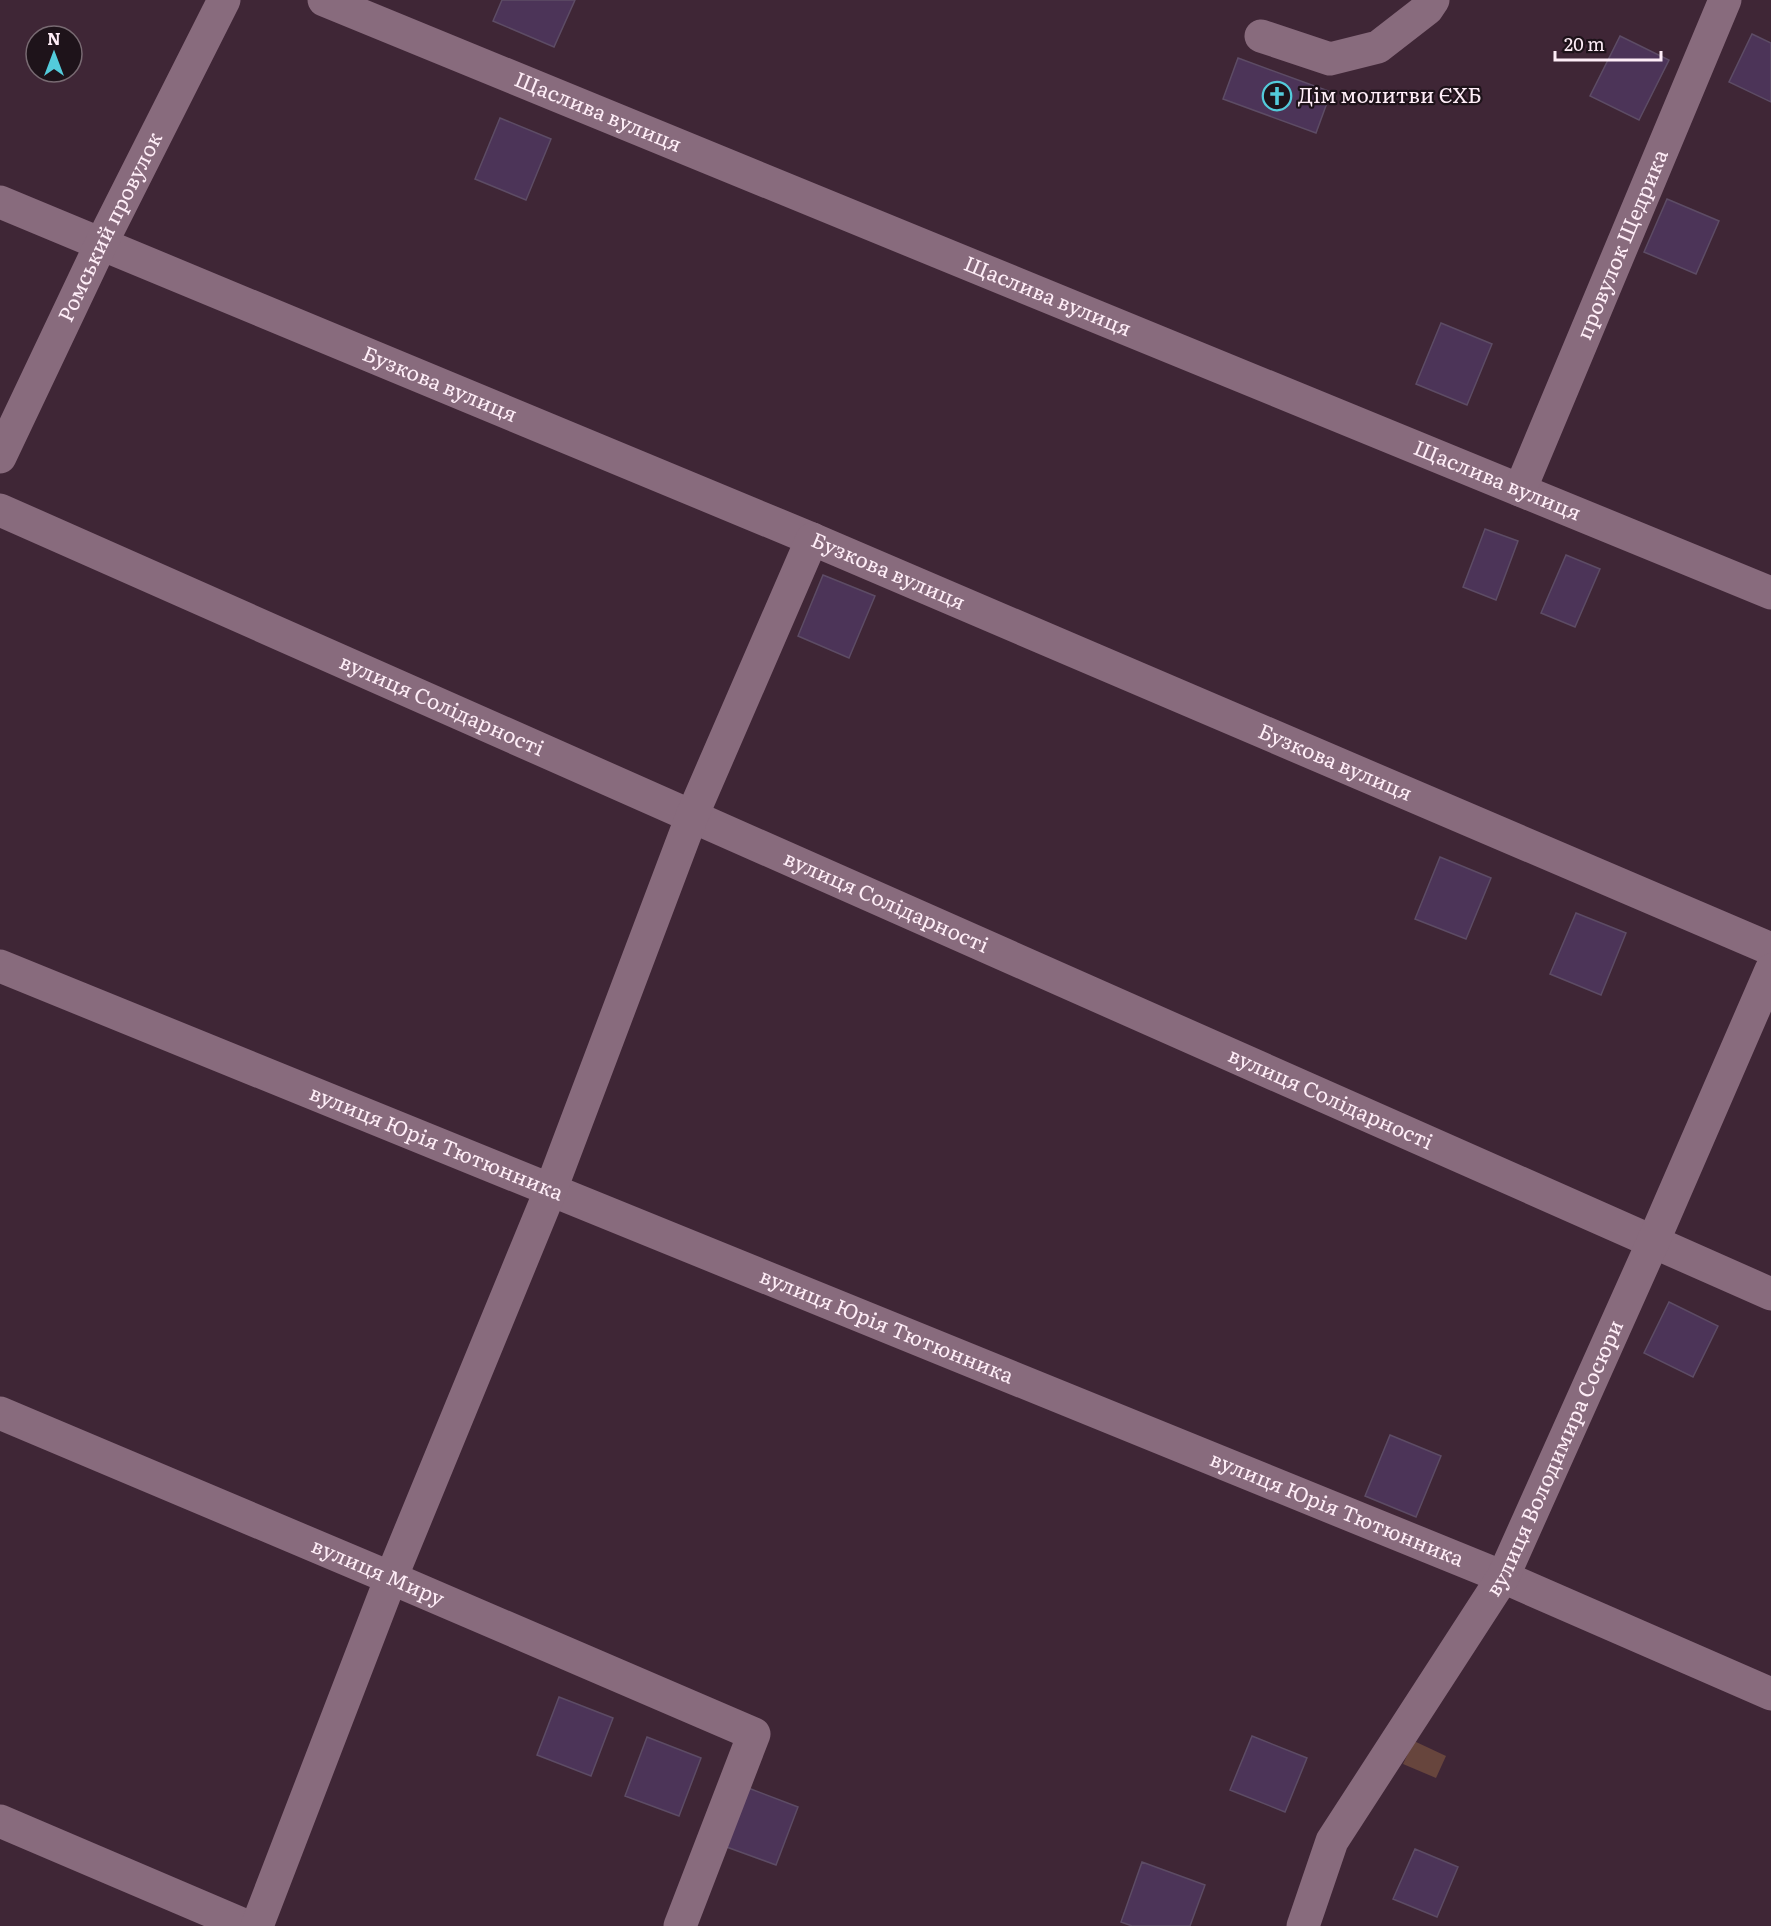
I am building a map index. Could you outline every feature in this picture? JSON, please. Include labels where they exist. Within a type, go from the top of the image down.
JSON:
[{"type":"street","name":"Ромський провулок","points":[[0,457],[101,244],[224,0]]},
{"type":"street","name":"Щаслива вулиця","points":[[324,0],[1771,593]]},
{"type":"street","points":[[1261,36],[1330,59],[1378,47],[1427,9],[1432,0]]},
{"type":"street","name":"провулок Щедрика","points":[[1520,490],[1725,0]]},
{"type":"street","name":"Бузкова вулиця","points":[[0,202],[812,538],[1771,949]]},
{"type":"street","name":"вулиця Солідарності","points":[[0,510],[1771,1294]]},
{"type":"street","points":[[257,1926],[391,1578],[550,1189],[692,816],[812,538]]},
{"type":"street","name":"вулиця Юрія Тютюнника","points":[[0,966],[1503,1576],[1771,1694]]},
{"type":"street","name":"вулиця Володимира Сосюри","points":[[1303,1926],[1332,1841],[1503,1576],[1653,1242],[1771,970]]},
{"type":"street","name":"вулиця Миру","points":[[0,1413],[754,1734],[680,1926]]},
{"type":"street","points":[[0,1821],[246,1926]]},
{"type":"shaded area","points":[[1414,1741],[1446,1756],[1436,1778],[1403,1764]]},
{"type":"building","points":[[502,0],[575,0],[554,47],[493,21]]},
{"type":"building","points":[[1752,34],[1771,43],[1771,102],[1729,82]]},
{"type":"building","points":[[1620,36],[1669,60],[1639,120],[1590,96]]},
{"type":"building","name":"Дім молитви ЄХБ","points":[[1238,58],[1331,92],[1316,133],[1223,99]]},
{"type":"building","points":[[500,118],[551,139],[526,200],[475,179]]},
{"type":"building","points":[[1667,199],[1719,221],[1696,274],[1644,252]]},
{"type":"building","points":[[1441,323],[1492,344],[1467,405],[1416,384]]},
{"type":"building","points":[[1485,529],[1518,541],[1496,600],[1463,587]]},
{"type":"building","points":[[1566,555],[1600,569],[1575,627],[1541,613]]},
{"type":"building","points":[[823,575],[875,596],[849,658],[798,636]]},
{"type":"building","points":[[1440,857],[1491,878],[1466,939],[1415,919]]},
{"type":"building","points":[[1576,913],[1626,933],[1601,995],[1550,974]]},
{"type":"building","points":[[1669,1302],[1718,1326],[1693,1377],[1644,1353]]},
{"type":"building","points":[[1390,1435],[1441,1456],[1416,1517],[1365,1496]]},
{"type":"building","points":[[559,1697],[613,1718],[591,1776],[537,1755]]},
{"type":"building","points":[[1252,1736],[1307,1758],[1285,1812],[1230,1790]]},
{"type":"building","points":[[647,1737],[701,1758],[679,1816],[625,1796]]},
{"type":"building","points":[[743,1786],[798,1807],[776,1865],[721,1845]]},
{"type":"building","points":[[1415,1849],[1458,1867],[1437,1917],[1393,1899]]},
{"type":"building","points":[[1142,1862],[1205,1885],[1190,1926],[1132,1926],[1121,1922]]},
{"type":"place","name":"Дім молитви ЄХБ","points":[[1277,96]]}]
